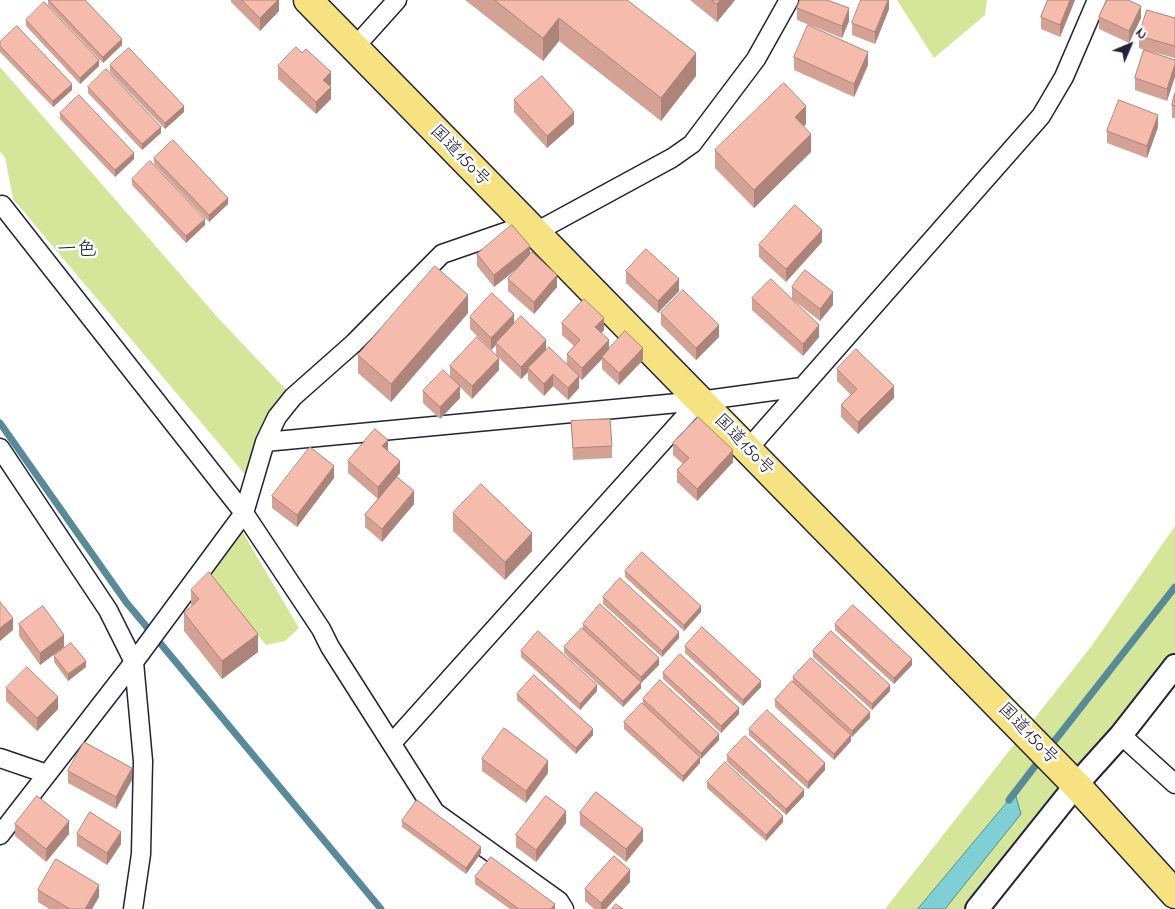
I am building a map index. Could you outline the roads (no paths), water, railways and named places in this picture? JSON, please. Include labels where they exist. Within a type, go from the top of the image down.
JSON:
[{"type":"highway","name":"国道150号","points":[[308,0],[1076,785],[1175,894]]},
{"type":"street","points":[[354,48],[397,0]]},
{"type":"street","points":[[0,834],[134,662],[244,513],[265,442],[277,417],[293,398],[354,343],[442,254],[530,229],[672,158],[692,144],[756,59],[789,0]]},
{"type":"street","points":[[747,450],[1041,116],[1064,78],[1097,0]]},
{"type":"street","points":[[1,202],[244,513],[322,629],[330,647],[435,812],[559,901],[564,909]]},
{"type":"street","points":[[265,442],[699,401],[802,387]]},
{"type":"street","points":[[392,743],[699,401]]},
{"type":"street","points":[[0,448],[108,610],[134,662],[143,761],[141,854],[133,909]]},
{"type":"street","points":[[977,909],[1076,785],[1121,735],[1175,666]]},
{"type":"street","points":[[1121,735],[1175,784]]},
{"type":"street","points":[[0,758],[47,774]]},
{"type":"water","points":[[1015,793],[1021,814],[945,909],[918,909]]},
{"type":"waterway","points":[[0,423],[126,602],[381,909]]},
{"type":"waterway","points":[[1049,748],[1175,587]]},
{"type":"waterway","points":[[1009,800],[1042,757]]},
{"type":"district","name":"一色","points":[[77,252]]}]
